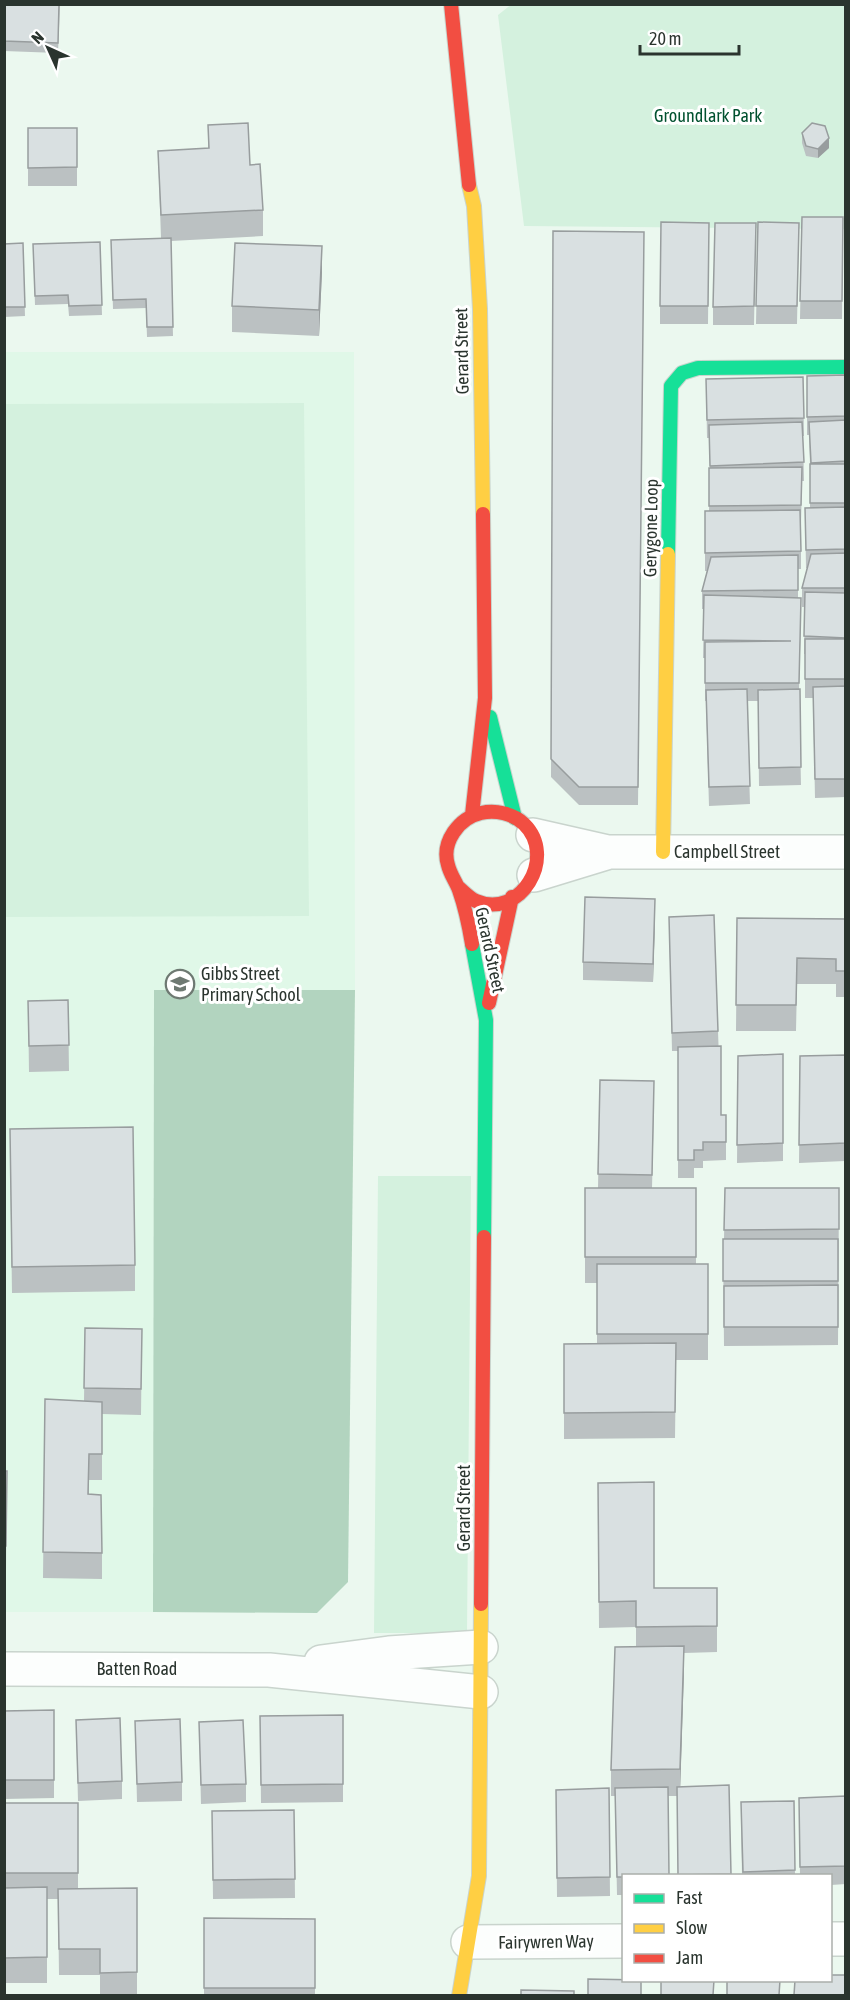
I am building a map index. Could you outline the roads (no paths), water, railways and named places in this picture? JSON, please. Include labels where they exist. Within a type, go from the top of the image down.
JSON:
[{"type":"street","name":"Gerard Street","points":[[451,4],[469,183],[474,206],[480,309],[485,698],[472,815]]},
{"type":"street","name":"Gerygone Loop","points":[[663,852],[671,386],[682,373],[698,368],[846,366]]},
{"type":"street","name":"Gerard Street","points":[[485,698],[524,827]]},
{"type":"street","points":[[490,812],[509,814],[524,827],[537,847],[523,886],[495,904],[477,901],[458,887],[450,876],[446,858],[447,846],[458,826],[472,815],[490,812]]},
{"type":"street","name":"Campbell Street","points":[[524,827],[608,852],[846,852]]},
{"type":"street","name":"Campbell Street","points":[[523,886],[608,852]]},
{"type":"street","name":"Gerard Street","points":[[486,1020],[523,886]]},
{"type":"street","name":"Gerard Street","points":[[458,887],[474,951],[486,1020],[479,1876],[459,1995]]},
{"type":"street","name":"Batten Road","points":[[269,1670],[389,1653],[481,1647]]},
{"type":"street","name":"Batten Road","points":[[4,1669],[269,1670],[481,1692]]},
{"type":"street","name":"Fairywren Way","points":[[468,1942],[622,1941]]},
{"type":"place","name":"Gibbs Street Primary School","points":[[180,984]]},
{"type":"park label","name":"Groundlark Park","points":[[708,116]]}]
